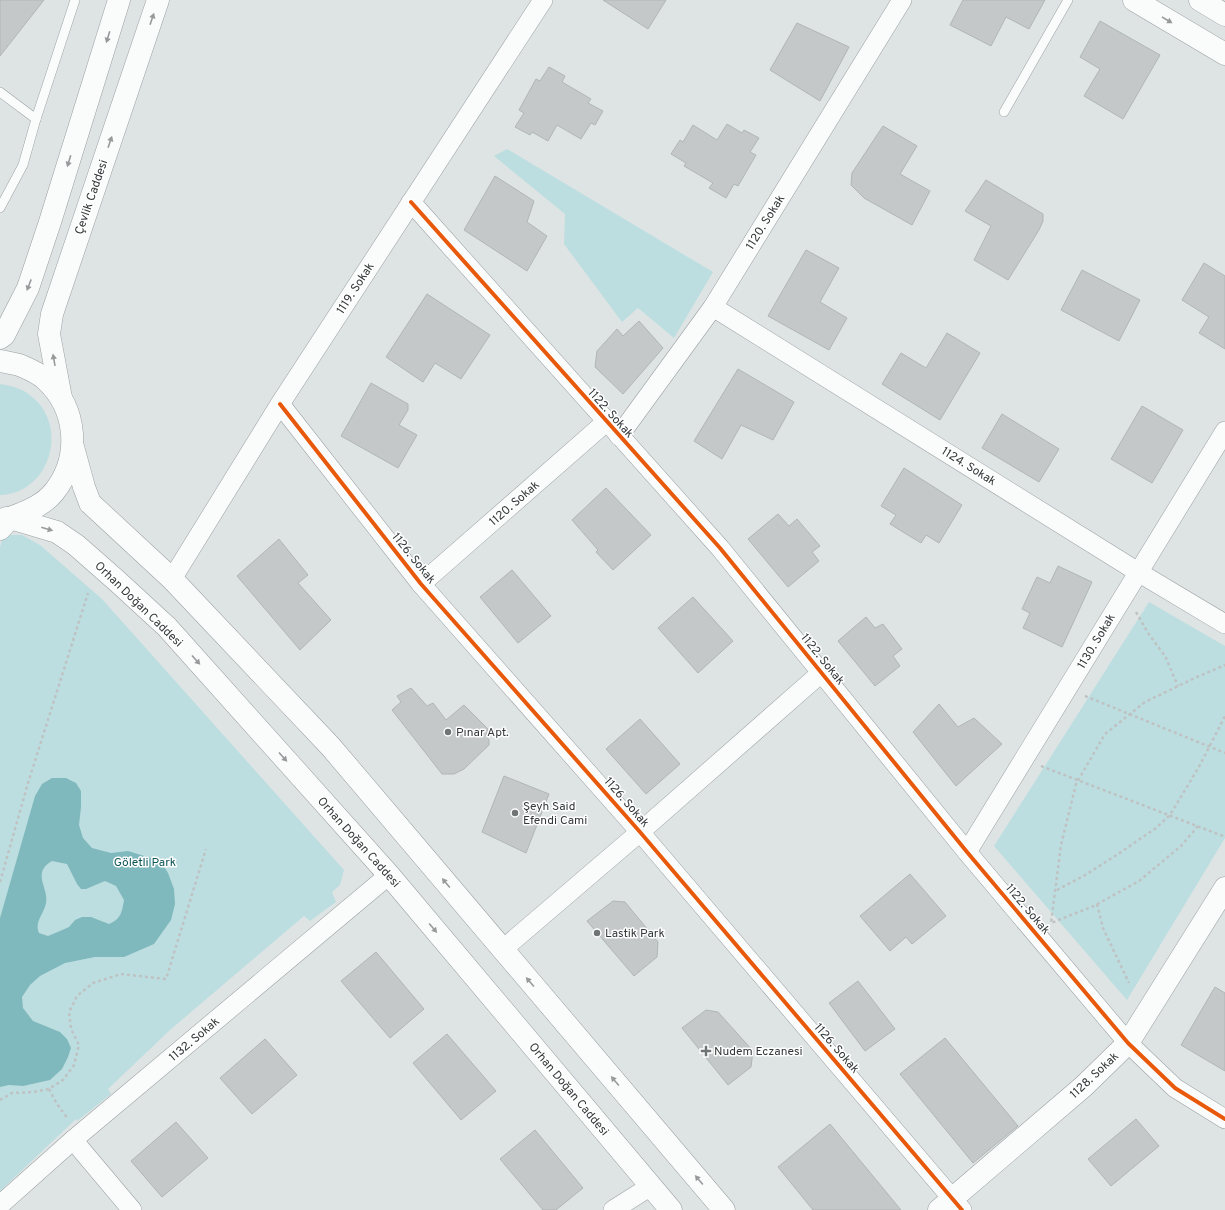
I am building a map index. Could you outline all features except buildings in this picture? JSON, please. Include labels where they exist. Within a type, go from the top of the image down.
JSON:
[{"type":"main road","points":[[0,338],[4,334],[28,288],[119,0]]},
{"type":"main road","name":"Çevlik Caddesi","points":[[61,398],[49,334],[52,314],[158,0]]},
{"type":"main road","points":[[1134,0],[1225,54]]},
{"type":"main road","points":[[1200,0],[1225,15]]},
{"type":"main road","points":[[0,361],[22,366],[44,379],[61,398],[71,422],[73,447],[90,503],[172,579],[331,747],[724,1210]]},
{"type":"main road","points":[[3,522],[34,509],[53,493],[67,472],[73,447]]},
{"type":"main road","name":"Orhan Doğan Caddesi","points":[[3,522],[56,532],[63,536],[76,545],[167,627],[389,875],[671,1210]]},
{"type":"main road","name":"1128. Sokak","points":[[952,1206],[1084,1086],[1128,1043],[1225,888]]},
{"type":"street","name":"1119. Sokak","points":[[172,579],[280,404],[543,0]]},
{"type":"street","name":"1120. Sokak","points":[[422,584],[613,429],[713,307],[902,0]]},
{"type":"street","name":"1122. Sokak","points":[[411,202],[720,548],[967,852],[1128,1043],[1175,1088],[1225,1119]]},
{"type":"street","name":"1124. Sokak","points":[[713,307],[1138,572],[1225,624]]},
{"type":"street","name":"1126. Sokak","points":[[280,404],[422,584],[640,832],[952,1206]]},
{"type":"street","name":"1130. Sokak","points":[[967,852],[1225,431]]},
{"type":"street","name":"1126. Sokak","points":[[502,950],[640,832],[821,673]]},
{"type":"street","name":"1132. Sokak","points":[[0,1205],[76,1137],[389,875]]},
{"type":"street","points":[[76,1137],[132,1210]]},
{"type":"street","points":[[613,1210],[651,1186]]},
{"type":"lane","points":[[0,208],[23,165],[36,119],[75,0]]},
{"type":"lane","points":[[1004,112],[1068,0]]},
{"type":"lane","points":[[0,92],[36,119]]},
{"type":"path","points":[[0,882],[28,783],[88,593]]},
{"type":"path","points":[[1134,608],[1148,633],[1165,656],[1178,686]]},
{"type":"path","points":[[1198,826],[1181,846],[1139,881],[1097,904],[1051,923],[1061,845],[1076,784],[1105,734],[1145,702],[1225,665]]},
{"type":"path","points":[[1067,689],[1225,753]]},
{"type":"path","points":[[1056,890],[1087,874],[1118,854],[1156,828],[1170,815],[1200,765],[1225,716]]},
{"type":"path","points":[[1024,759],[1223,836]]},
{"type":"path","points":[[0,1100],[12,1093],[33,1092],[49,1089],[63,1080],[74,1066],[79,1044],[71,1029],[69,1012],[77,996],[93,983],[121,974],[166,979],[206,850]]},
{"type":"path","points":[[1097,904],[1103,928],[1129,983]]},
{"type":"path","points":[[49,1089],[76,1137]]},
{"type":"green space","points":[[507,149],[713,272],[674,338],[638,308],[622,322],[564,244],[565,214],[494,156]]},
{"type":"green space","points":[[0,384],[20,389],[31,396],[43,409],[50,424],[52,440],[49,456],[42,471],[31,483],[17,492],[0,495]]},
{"type":"green space","name":"Göletli Park","points":[[11,535],[22,535],[40,545],[102,599],[344,870],[340,885],[332,892],[336,902],[310,921],[304,916],[170,1030],[108,1089],[111,1094],[77,1121],[76,1119],[0,1191],[0,547],[2,540]]},
{"type":"green space","points":[[1149,602],[1225,646],[1225,838],[1127,1000],[994,846]]},
{"type":"shaded area","points":[[52,778],[66,778],[76,783],[81,791],[79,825],[83,838],[92,848],[111,853],[128,851],[151,858],[163,865],[168,873],[174,889],[175,904],[171,920],[154,944],[124,957],[95,957],[65,963],[40,976],[30,985],[22,997],[23,1008],[33,1021],[60,1032],[67,1039],[71,1048],[62,1069],[50,1080],[23,1086],[9,1085],[0,1087],[0,918],[35,796],[42,784]],"holes":[[[52,861],[67,864],[81,889],[86,889],[105,881],[116,886],[124,900],[122,908],[120,915],[116,920],[109,924],[91,917],[82,917],[75,920],[69,927],[48,936],[39,933],[38,929],[38,922],[46,903],[42,881],[43,871]]]},
{"type":"cycle path","points":[[411,202],[720,548],[967,852],[1128,1043],[1175,1088],[1225,1119]]},
{"type":"cycle path","points":[[280,404],[421,584],[640,832],[962,1210]]},
{"type":"place","name":"Pınar Apt.","points":[[448,732]]},
{"type":"place","name":"Şeyh Said Efendi Cami","points":[[515,813]]},
{"type":"place","name":"Lastik Park","points":[[597,933]]},
{"type":"place","name":"Nudem Eczanesi","points":[[706,1051]]}]
